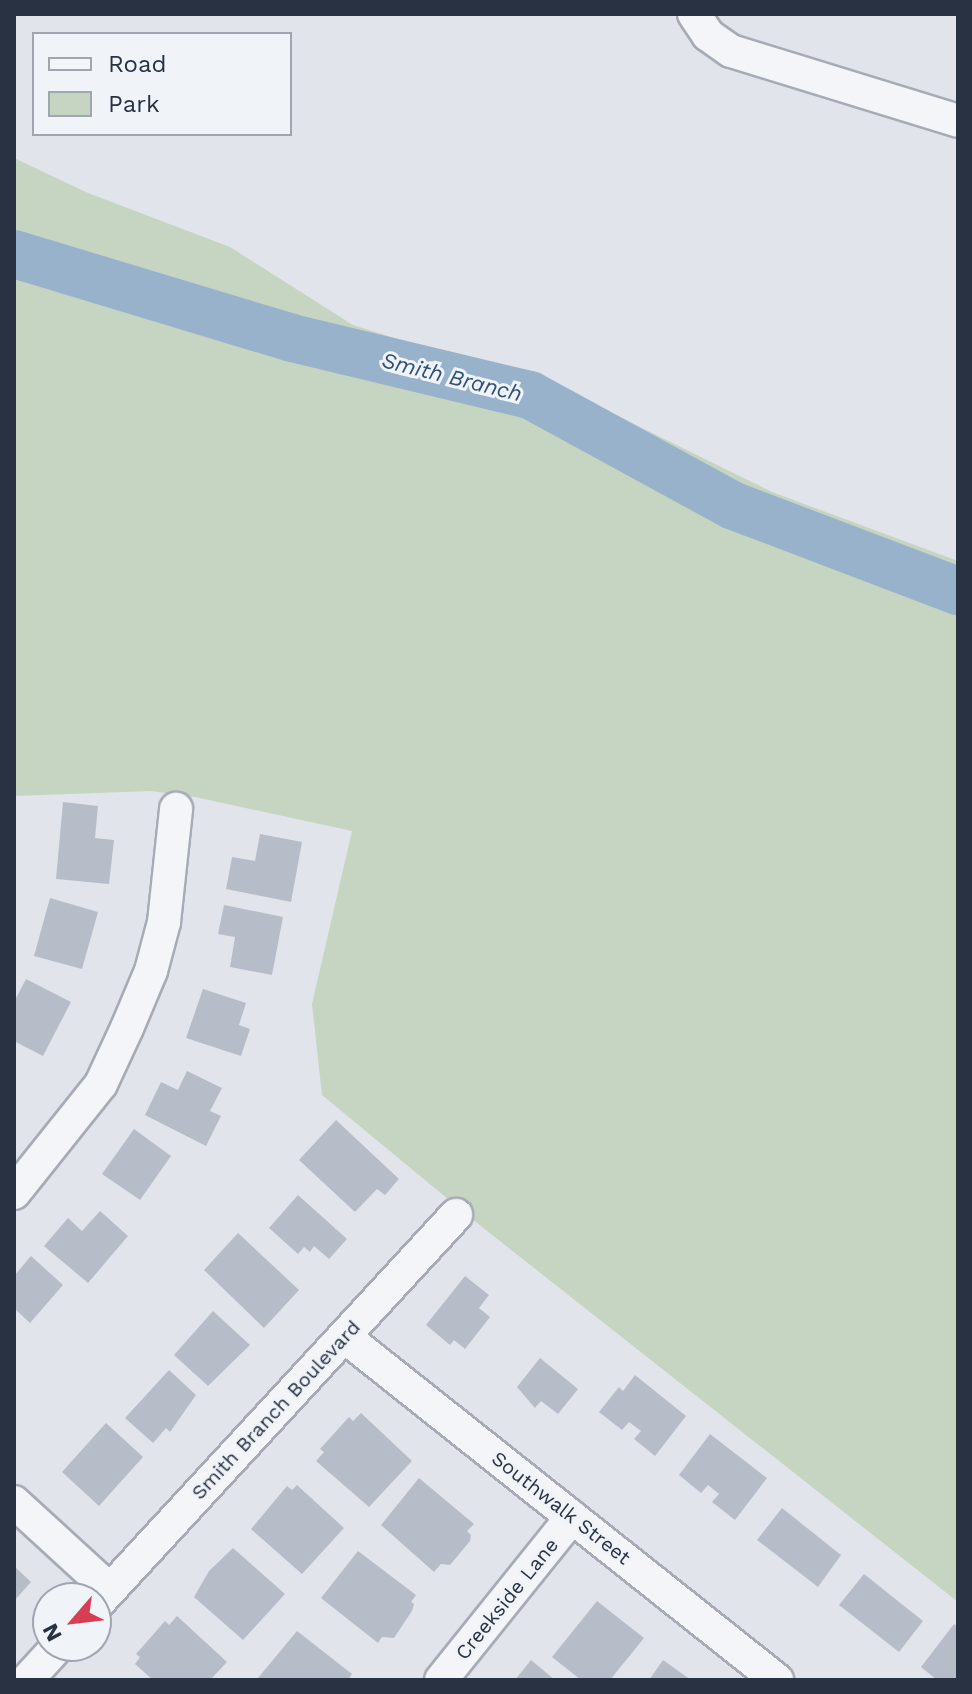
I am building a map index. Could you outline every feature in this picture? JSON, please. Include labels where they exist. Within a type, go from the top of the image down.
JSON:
[{"type":"street","points":[[694,14],[708,35],[731,51],[958,121]]},
{"type":"street","points":[[14,1193],[101,1084],[127,1028],[151,971],[164,922],[176,809]]},
{"type":"street","name":"Smith Branch Boulevard","points":[[112,1588],[456,1215]]},
{"type":"street","name":"Southwalk Street","points":[[345,1337],[777,1680]]},
{"type":"street","points":[[14,1502],[88,1582]]},
{"type":"street","name":"Creekside Lane","points":[[441,1680],[572,1517]]},
{"type":"street","points":[[27,1680],[43,1662]]},
{"type":"green space","points":[[14,158],[88,193],[230,247],[353,325],[573,394],[772,492],[958,561],[958,1602],[477,1223],[322,1095],[312,1004],[352,831],[195,797],[151,791],[14,796]]},
{"type":"building","points":[[63,802],[98,806],[95,838],[114,840],[109,884],[56,879]]},
{"type":"building","points":[[260,834],[302,842],[291,902],[226,889],[232,857],[255,861]]},
{"type":"building","points":[[50,898],[98,912],[82,969],[34,956]]},
{"type":"building","points":[[224,905],[283,917],[272,975],[230,967],[235,937],[218,934]]},
{"type":"building","points":[[26,979],[71,1002],[43,1056],[14,1041],[14,1002]]},
{"type":"building","points":[[203,989],[246,1003],[239,1025],[250,1029],[241,1056],[186,1038]]},
{"type":"building","points":[[187,1071],[222,1088],[210,1111],[221,1116],[206,1146],[145,1115],[161,1082],[178,1090]]},
{"type":"building","points":[[336,1120],[399,1179],[385,1195],[377,1189],[355,1212],[299,1160]]},
{"type":"building","points":[[134,1129],[171,1156],[140,1200],[102,1174]]},
{"type":"building","points":[[298,1195],[347,1239],[329,1259],[314,1246],[310,1252],[304,1247],[298,1254],[269,1228]]},
{"type":"building","points":[[100,1211],[128,1236],[88,1283],[44,1246],[68,1218],[82,1231]]},
{"type":"building","points":[[238,1233],[299,1290],[264,1328],[204,1270]]},
{"type":"building","points":[[31,1256],[63,1285],[30,1323],[14,1308],[14,1276]]},
{"type":"building","points":[[465,1276],[489,1295],[479,1308],[490,1317],[465,1349],[454,1340],[450,1345],[426,1325]]},
{"type":"building","points":[[213,1311],[250,1345],[208,1386],[174,1355]]},
{"type":"building","points":[[540,1358],[578,1389],[558,1414],[541,1401],[535,1408],[517,1387]]},
{"type":"building","points":[[169,1370],[196,1395],[170,1432],[166,1428],[153,1443],[125,1418]]},
{"type":"building","points":[[635,1375],[686,1416],[655,1456],[634,1439],[641,1431],[629,1422],[622,1430],[599,1412],[619,1387],[623,1391]]},
{"type":"building","points":[[361,1413],[412,1461],[369,1507],[316,1461],[324,1452],[320,1449],[349,1417],[353,1421]]},
{"type":"building","points":[[106,1423],[143,1457],[99,1506],[62,1472]]},
{"type":"building","points":[[710,1434],[767,1478],[735,1520],[712,1502],[719,1494],[708,1485],[701,1493],[679,1475]]},
{"type":"building","points":[[419,1478],[474,1524],[467,1531],[471,1535],[470,1541],[450,1565],[441,1564],[434,1572],[381,1525]]},
{"type":"building","points":[[297,1485],[344,1528],[302,1574],[251,1529],[287,1486],[292,1490]]},
{"type":"building","points":[[782,1508],[841,1555],[818,1587],[757,1540]]},
{"type":"building","points":[[233,1548],[285,1594],[243,1640],[194,1597],[209,1571]]},
{"type":"building","points":[[358,1551],[416,1595],[411,1602],[414,1604],[412,1611],[394,1638],[382,1637],[378,1643],[321,1598]]},
{"type":"building","points":[[14,1566],[31,1582],[14,1601]]},
{"type":"building","points":[[864,1574],[923,1621],[899,1652],[839,1605]]},
{"type":"building","points":[[597,1601],[644,1638],[610,1680],[581,1680],[552,1657]]},
{"type":"building","points":[[177,1616],[227,1662],[210,1680],[153,1680],[135,1664],[140,1657],[136,1654],[165,1621],[169,1625]]},
{"type":"building","points":[[954,1624],[958,1627],[958,1680],[937,1680],[921,1667]]},
{"type":"building","points":[[297,1631],[352,1674],[348,1680],[258,1678]]},
{"type":"building","points":[[531,1660],[555,1680],[515,1680]]},
{"type":"building","points":[[663,1660],[691,1680],[649,1680]]},
{"type":"waterway","name":"Smith Branch","points":[[14,254],[292,338],[530,395],[734,506],[958,591]]}]
